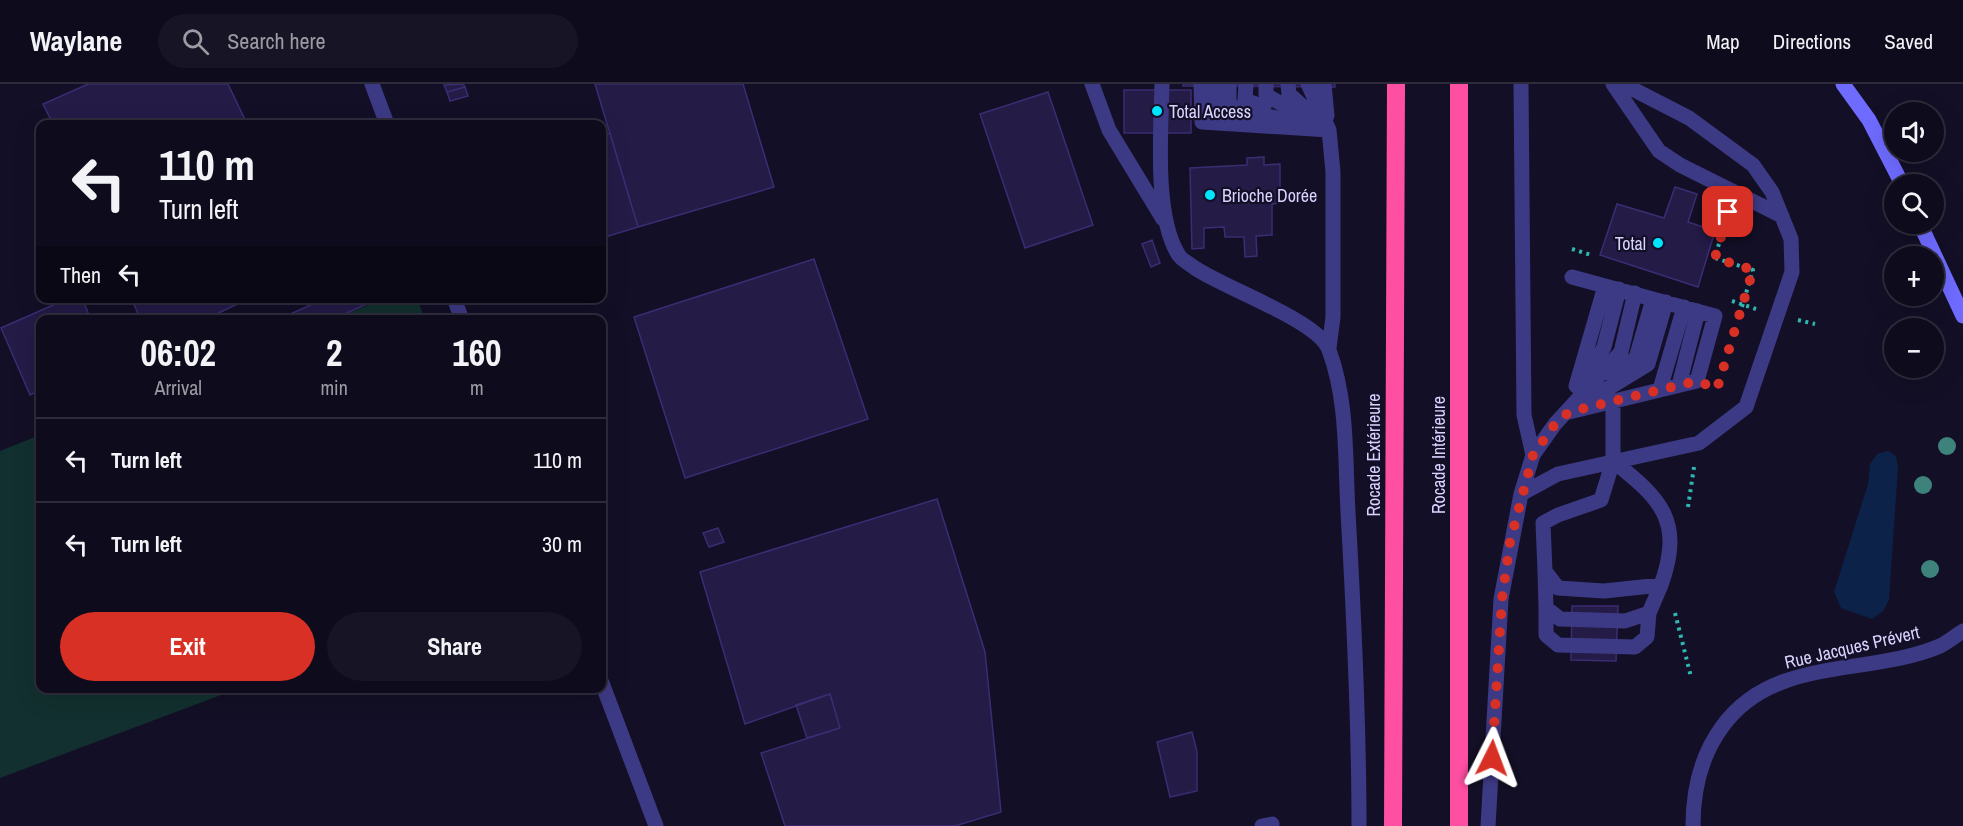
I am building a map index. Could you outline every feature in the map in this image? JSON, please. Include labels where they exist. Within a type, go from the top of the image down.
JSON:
[{"type":"highway","name":"Rocade Extérieure","points":[[1393,826],[1396,84]]},
{"type":"highway","name":"Rocade Intérieure","points":[[1459,84],[1460,826]]},
{"type":"street","points":[[372,84],[386,120]]},
{"type":"street","points":[[1092,84],[1109,130],[1165,222],[1178,256],[1214,281],[1284,313],[1309,329],[1329,348]]},
{"type":"street","points":[[1162,84],[1161,143],[1165,222]]},
{"type":"street","points":[[1201,84],[1202,122],[1329,130]]},
{"type":"street","points":[[1214,84],[1214,114],[1329,130]]},
{"type":"street","points":[[1229,84],[1229,106],[1329,130]]},
{"type":"street","points":[[1246,84],[1245,100],[1329,130]]},
{"type":"street","points":[[1266,84],[1266,95],[1329,130]]},
{"type":"street","points":[[1288,84],[1289,94],[1329,130]]},
{"type":"street","points":[[1308,84],[1329,130]]},
{"type":"street","points":[[1324,84],[1333,172],[1334,286],[1329,348],[1341,398],[1345,456],[1359,700],[1359,826]]},
{"type":"street","points":[[1521,84],[1524,415],[1533,455]]},
{"type":"street","points":[[1613,84],[1659,151],[1680,165],[1782,216]]},
{"type":"street","points":[[1521,494],[1558,474],[1699,443],[1746,407],[1792,272],[1791,239],[1772,192],[1753,165],[1732,147],[1689,118],[1623,84]]},
{"type":"street","points":[[1843,84],[1869,120],[1897,174]]},
{"type":"street","points":[[1925,234],[1963,316]]},
{"type":"street","points":[[1569,412],[1697,381],[1715,316],[1572,277]]},
{"type":"street","points":[[1569,412],[1604,347],[1612,287]]},
{"type":"street","points":[[1569,412],[1621,352],[1635,293]]},
{"type":"street","points":[[1488,826],[1502,599],[1521,494],[1533,455],[1555,424],[1636,358],[1660,301]]},
{"type":"street","points":[[1660,389],[1690,309]]},
{"type":"street","points":[[1613,401],[1613,461],[1601,500],[1558,514],[1543,523],[1546,634],[1558,645],[1635,647],[1647,637],[1649,613],[1668,566],[1671,532],[1664,512],[1651,492],[1613,461]]},
{"type":"street","points":[[1545,571],[1558,588],[1604,591],[1661,585]]},
{"type":"street","points":[[1546,608],[1560,619],[1625,621],[1649,613]]},
{"type":"street","name":"Rue Jacques Prévert","points":[[1693,826],[1693,799],[1702,762],[1712,740],[1740,706],[1758,693],[1791,678],[1915,653],[1940,645],[1963,631]]},
{"type":"street","points":[[605,693],[656,826]]},
{"type":"path","points":[[1728,212],[1715,258],[1753,270],[1736,326]]},
{"type":"green space","points":[[373,303],[419,303],[423,315],[344,315]]},
{"type":"green space","points":[[36,437],[36,693],[226,693],[0,778],[0,451]]},
{"type":"water","points":[[1888,451],[1896,456],[1898,468],[1889,600],[1883,611],[1872,619],[1841,608],[1834,592],[1868,484],[1870,464],[1877,454]]},
{"type":"building","points":[[88,84],[228,84],[245,120],[51,120],[43,104]]},
{"type":"building","points":[[463,84],[465,87],[447,92],[444,85]]},
{"type":"building","points":[[595,84],[743,84],[774,187],[638,227]]},
{"type":"building","points":[[1183,84],[1335,84],[1335,87],[1183,86]]},
{"type":"building","points":[[465,87],[468,96],[450,101],[447,92]]},
{"type":"building","name":"Total Access","points":[[1124,90],[1191,90],[1191,133],[1124,133]]},
{"type":"building","points":[[1048,92],[1093,225],[1025,248],[980,114]]},
{"type":"building","points":[[610,133],[638,227],[606,237],[606,134]]},
{"type":"building","points":[[1264,157],[1264,165],[1280,164],[1280,203],[1272,204],[1272,235],[1256,236],[1257,256],[1245,257],[1244,237],[1225,237],[1224,227],[1204,228],[1204,248],[1192,249],[1190,168],[1247,165],[1247,158]]},
{"type":"building","name":"Total","points":[[1675,187],[1697,194],[1688,222],[1715,231],[1698,287],[1600,255],[1617,204],[1664,218]]},
{"type":"building","points":[[1152,240],[1160,263],[1151,267],[1142,244]]},
{"type":"building","points":[[814,259],[868,419],[685,478],[634,317]]},
{"type":"building","points":[[58,303],[84,303],[89,315],[36,315],[36,392],[30,395],[1,328]]},
{"type":"building","points":[[133,303],[240,303],[214,315],[139,315]]},
{"type":"building","points":[[315,303],[369,303],[342,315],[288,315]]},
{"type":"building","points":[[937,499],[985,652],[1001,812],[955,826],[785,826],[761,753],[840,728],[830,694],[745,724],[700,572]]},
{"type":"building","points":[[718,528],[724,542],[709,547],[703,533]]},
{"type":"building","points":[[1572,606],[1618,606],[1616,661],[1571,660]]},
{"type":"building","points":[[830,694],[840,728],[807,738],[796,705]]},
{"type":"building","points":[[1192,732],[1197,752],[1197,791],[1170,797],[1157,742]]},
{"type":"place","name":"Total Access","points":[[1157,111]]},
{"type":"place","name":"Brioche Dorée","points":[[1210,195]]},
{"type":"place","name":"Total","points":[[1658,243]]},
{"type":"route","points":[[1492,758],[1502,599],[1510,542],[1533,455],[1555,424],[1569,412],[1697,381],[1717,389],[1753,270],[1715,258],[1728,212]]}]
